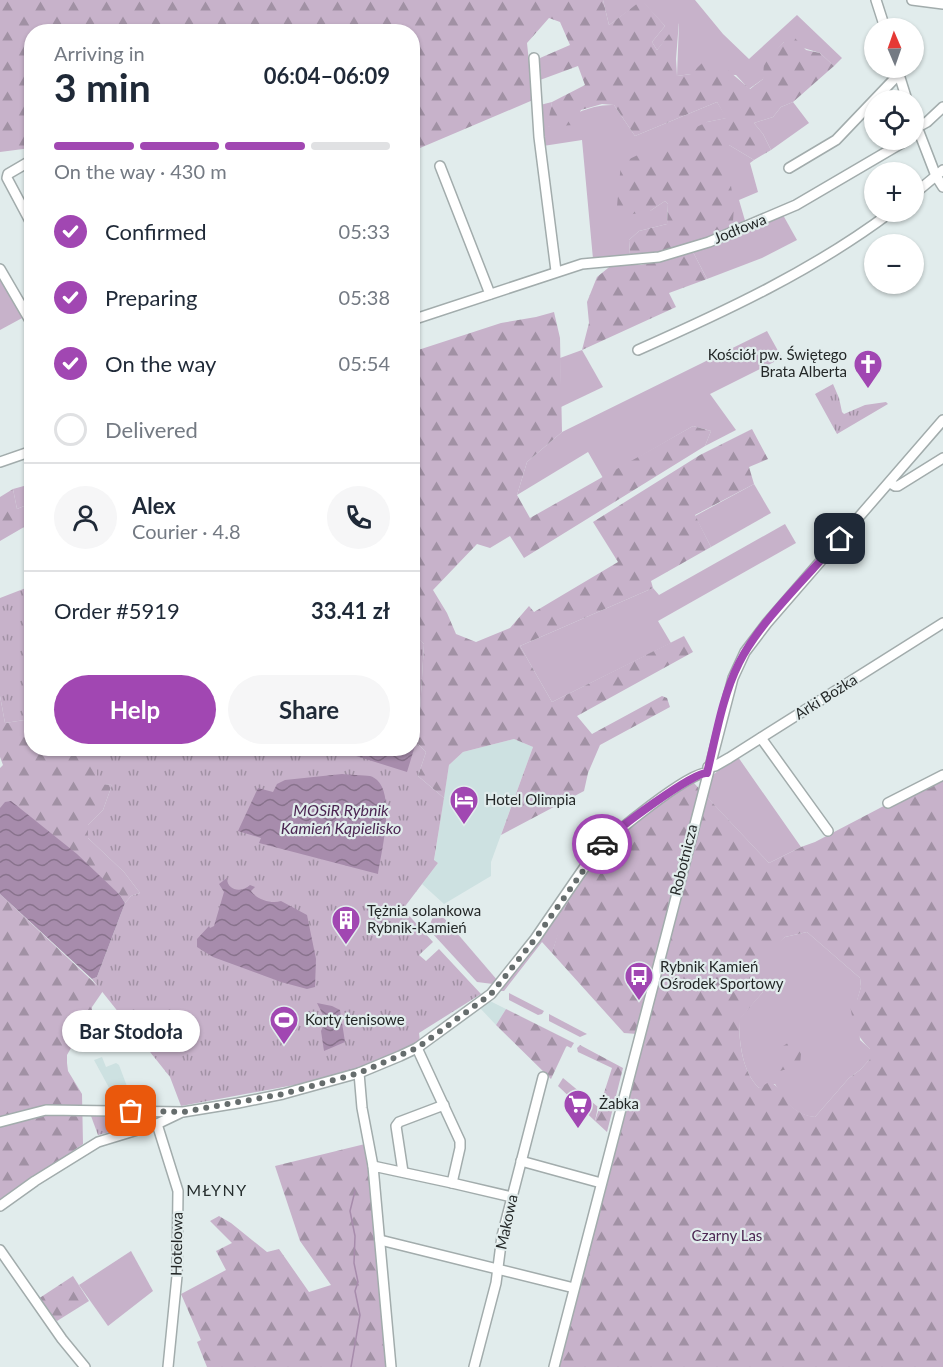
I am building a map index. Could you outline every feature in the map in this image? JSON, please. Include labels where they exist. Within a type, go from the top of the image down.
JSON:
[{"type":"street","points":[[876,0],[882,18]]},
{"type":"street","points":[[912,0],[943,4]]},
{"type":"street","points":[[534,58],[539,136],[556,272]]},
{"type":"street","points":[[789,168],[836,140],[892,78]]},
{"type":"street","points":[[924,124],[943,107]]},
{"type":"street","points":[[924,145],[940,173],[943,187]]},
{"type":"street","name":"Jodłowa","points":[[420,317],[589,263],[659,257],[709,242],[796,205],[890,150]]},
{"type":"street","points":[[24,165],[8,174],[7,178],[24,210]]},
{"type":"street","points":[[440,166],[490,294]]},
{"type":"street","points":[[924,186],[940,173]]},
{"type":"street","points":[[638,350],[792,276],[876,222]]},
{"type":"street","points":[[0,269],[24,310]]},
{"type":"street","name":"Robotnicza","points":[[554,1367],[730,686],[739,664],[750,645],[790,596],[943,420]]},
{"type":"street","points":[[0,462],[24,454]]},
{"type":"street","points":[[890,483],[898,486],[943,458]]},
{"type":"street","name":"Arki Bożka","points":[[708,770],[943,623]]},
{"type":"street","points":[[761,738],[828,831]]},
{"type":"street","points":[[0,1122],[46,1110],[183,1112],[283,1094],[359,1073],[417,1048],[491,994],[535,939],[606,839],[680,785],[708,770]]},
{"type":"street","points":[[888,803],[943,775]]},
{"type":"street","points":[[417,1048],[458,1135],[460,1148],[452,1183]]},
{"type":"street","points":[[359,1073],[362,1108],[373,1166],[391,1367]]},
{"type":"street","name":"Makowa","points":[[474,1367],[498,1269],[502,1236],[543,1077]]},
{"type":"street","points":[[403,1172],[396,1126],[399,1122],[444,1105]]},
{"type":"street","points":[[0,1206],[34,1181],[98,1142],[157,1124],[183,1112]]},
{"type":"street","name":"Hotelowa","points":[[157,1124],[178,1191],[177,1276],[168,1367]]},
{"type":"street","points":[[521,1161],[601,1183]]},
{"type":"street","points":[[373,1166],[512,1197]]},
{"type":"street","points":[[380,1240],[574,1288]]},
{"type":"street","points":[[0,1250],[62,1339],[85,1367]]},
{"type":"shaded area","name":"Hotel Olimpia","points":[[514,739],[533,747],[491,862],[491,876],[444,904],[422,884],[438,863],[434,861],[449,765],[463,752]]},
{"type":"shaded area","points":[[490,1001],[506,1009],[496,1025],[480,1008]]},
{"type":"shaded area","points":[[102,1057],[106,1067],[116,1063],[119,1065],[128,1089],[131,1093],[138,1093],[139,1097],[146,1097],[146,1105],[140,1108],[120,1108],[94,1060]]},
{"type":"green space","points":[[0,0],[603,0],[609,25],[642,0],[665,26],[652,42],[657,50],[679,21],[677,76],[691,74],[710,55],[750,89],[763,79],[764,62],[784,42],[794,37],[806,50],[820,53],[834,66],[793,102],[781,107],[773,117],[754,123],[771,150],[754,160],[729,145],[725,145],[734,206],[733,221],[698,242],[658,254],[630,256],[629,240],[639,231],[667,224],[668,204],[665,201],[650,211],[616,217],[621,163],[707,122],[726,118],[717,102],[635,136],[614,105],[602,104],[581,110],[573,125],[547,127],[552,102],[585,85],[578,66],[540,80],[540,58],[570,45],[560,22],[549,18],[527,43],[533,100],[420,148],[420,24],[24,24],[24,149],[0,152]]},
{"type":"green space","points":[[603,0],[695,0],[723,34],[749,59],[797,15],[842,58],[834,66],[820,53],[784,42],[775,52],[763,79],[749,89],[736,75],[677,76],[679,23],[657,50],[652,42],[665,26],[642,1],[609,25]]},
{"type":"green space","points":[[552,102],[548,127],[588,109],[614,105],[635,136],[717,102],[727,118],[707,122],[650,211],[665,201],[668,204],[667,224],[639,231],[629,240],[630,256],[593,259],[582,140],[543,146],[540,105]]},
{"type":"green space","points":[[793,102],[809,123],[771,150],[754,123],[773,117],[781,107]]},
{"type":"green space","points":[[725,145],[729,145],[754,160],[750,163],[758,192],[739,200],[746,224],[679,249]]},
{"type":"green space","points":[[783,215],[797,240],[762,258],[707,279],[693,252]]},
{"type":"green space","points":[[693,252],[707,279],[669,293],[676,307],[582,350],[589,323],[587,302],[597,277],[613,264],[641,265]]},
{"type":"green space","points":[[0,277],[24,317],[0,330]]},
{"type":"green space","points":[[554,312],[560,338],[562,432],[527,462],[517,495],[530,518],[693,426],[711,431],[705,446],[524,558],[510,536],[490,548],[477,544],[433,590],[456,634],[476,642],[510,628],[529,606],[534,612],[618,562],[593,522],[700,455],[752,429],[768,459],[749,467],[754,484],[695,515],[711,547],[651,581],[653,588],[520,646],[552,702],[684,636],[693,652],[577,716],[592,734],[662,696],[667,698],[670,707],[600,745],[588,773],[584,791],[501,835],[533,747],[514,739],[463,752],[449,765],[444,798],[418,776],[426,752],[420,746],[424,644],[420,640],[420,349],[501,323]]},
{"type":"green space","points":[[767,331],[782,358],[710,394],[736,430],[705,446],[711,431],[693,426],[603,478],[588,452],[517,495],[527,462],[562,432]]},
{"type":"green space","points":[[582,350],[603,387],[561,407],[560,358]]},
{"type":"green space","points":[[833,384],[844,414],[865,405],[886,402],[888,404],[837,434],[815,394]]},
{"type":"green space","points":[[754,484],[771,513],[711,547],[695,516]]},
{"type":"green space","points":[[24,486],[24,506],[17,509],[13,489]]},
{"type":"green space","points":[[13,489],[17,509],[24,506],[24,527],[0,541],[0,497]]},
{"type":"green space","points":[[785,524],[796,543],[658,621],[671,643],[552,702],[520,646],[653,588],[659,595]]},
{"type":"green space","points":[[24,589],[24,720],[5,723],[0,696],[0,598]]},
{"type":"green space","points":[[420,640],[424,644],[420,711]]},
{"type":"green space","points":[[0,696],[5,723],[24,720],[24,756],[97,756],[97,783],[112,785],[103,810],[88,825],[88,838],[124,872],[140,893],[131,896],[125,903],[120,895],[109,886],[0,808],[0,768],[3,765],[0,757]]},
{"type":"green space","points":[[420,746],[426,752],[418,776],[444,798],[434,860],[438,863],[403,909],[433,942],[419,955],[426,961],[439,949],[481,994],[419,1033],[420,1042],[370,1066],[321,1080],[181,1106],[170,1077],[92,979],[97,977],[125,903],[131,896],[140,893],[124,872],[88,838],[88,825],[103,810],[112,785],[97,784],[97,756],[420,756]]},
{"type":"green space","points":[[738,757],[801,847],[769,863],[705,795],[712,776],[722,765]]},
{"type":"green space","name":"Czarny Las","points":[[941,776],[943,780],[943,1367],[556,1367],[637,1034],[624,1033],[552,953],[570,895],[597,856],[627,828],[693,782],[769,863],[815,842]],"holes":[[[807,932],[860,978],[861,987],[857,1000],[850,1005],[856,1029],[870,1049],[870,1059],[860,1070],[849,1078],[815,1117],[797,1111],[775,1085],[769,1082],[759,1088],[745,1065],[739,1028],[739,1020],[763,992],[755,968],[785,937]]]},
{"type":"green space","points":[[573,889],[552,953],[542,942],[504,991],[501,991],[500,990]]},
{"type":"green space","points":[[0,894],[103,991],[67,1055],[68,1071],[82,1094],[83,1144],[0,1202]]},
{"type":"green space","points":[[438,911],[498,981],[493,984],[477,982],[433,934],[431,922]]},
{"type":"green space","points":[[807,932],[860,978],[861,987],[857,1001],[860,1040],[870,1049],[870,1059],[849,1078],[815,1117],[796,1110],[775,1084],[759,1088],[753,1081],[745,1065],[739,1028],[739,1019],[763,992],[751,966],[785,937]]},
{"type":"green space","points":[[509,993],[544,1011],[538,1015],[509,1000]]},
{"type":"green space","points":[[506,1009],[574,1043],[571,1048],[566,1047],[551,1079],[496,1025]]},
{"type":"green space","points":[[549,1014],[587,1034],[580,1037],[549,1021]]},
{"type":"green space","points":[[793,1040],[802,1043],[800,1065],[780,1071],[775,1068],[776,1054]]},
{"type":"green space","points":[[580,1045],[623,1068],[607,1132],[595,1121],[612,1068],[578,1052],[577,1048]]},
{"type":"green space","points":[[563,1078],[598,1107],[595,1121],[558,1086]]},
{"type":"green space","points":[[92,1114],[123,1114],[122,1129],[98,1135]]},
{"type":"green space","points":[[365,1144],[370,1167],[388,1367],[207,1367],[197,1342],[201,1340],[181,1294],[226,1270],[216,1251],[232,1243],[210,1221],[219,1216],[267,1252],[279,1249],[309,1292],[331,1285],[300,1241],[275,1166]]},
{"type":"green space","points":[[131,1251],[153,1291],[108,1326],[79,1285]]},
{"type":"green space","points":[[73,1276],[89,1301],[57,1321],[38,1299]]},
{"type":"water","points":[[356,756],[412,756],[407,772]]},
{"type":"water","name":"MOSiR Rybnik Kamień Kąpielisko","points":[[342,774],[370,776],[379,782],[384,792],[386,820],[378,874],[259,843],[261,838],[238,831],[258,788],[273,792],[277,784],[285,780]]},
{"type":"water","points":[[11,801],[77,854],[120,895],[125,903],[97,977],[92,979],[0,894],[0,808],[5,802]]},
{"type":"water","points":[[227,878],[232,888],[239,890],[250,885],[255,887],[251,891],[261,899],[281,901],[307,915],[316,959],[315,987],[307,989],[281,982],[213,957],[197,947],[197,939],[209,926],[210,928],[214,926],[224,892],[219,884]]},
{"type":"water","points":[[317,1003],[340,1010],[345,1042],[324,1051],[321,1031],[325,1022],[319,1018],[323,1015]]},
{"type":"waterway","points":[[351,1367],[360,1315],[355,1291],[358,1282],[354,1263],[355,1236],[350,1211],[355,1191]]},
{"type":"way so far","points":[[131,1111],[183,1112],[283,1094],[359,1073],[417,1048],[491,994],[535,939],[602,844]]},
{"type":"place","name":"Kościół pw. Świętego Brata Alberta","points":[[868,390]]},
{"type":"place","name":"Hotel Olimpia","points":[[464,826]]},
{"type":"place","name":"Tężnia solankowa Rybnik-Kamień","points":[[346,946]]},
{"type":"place","name":"Rybnik Kamień Ośrodek Sportowy","points":[[639,1002]]},
{"type":"place","name":"Korty tenisowe","points":[[284,1046]]},
{"type":"place","name":"Bar Stodoła","points":[[131,1111]]},
{"type":"place","name":"Żabka","points":[[578,1130]]},
{"type":"district","name":"MŁYNY","points":[[217,1190]]},
{"type":"route","points":[[602,844],[680,785],[702,772],[707,773],[727,695],[743,656],[767,623],[840,539]]}]
